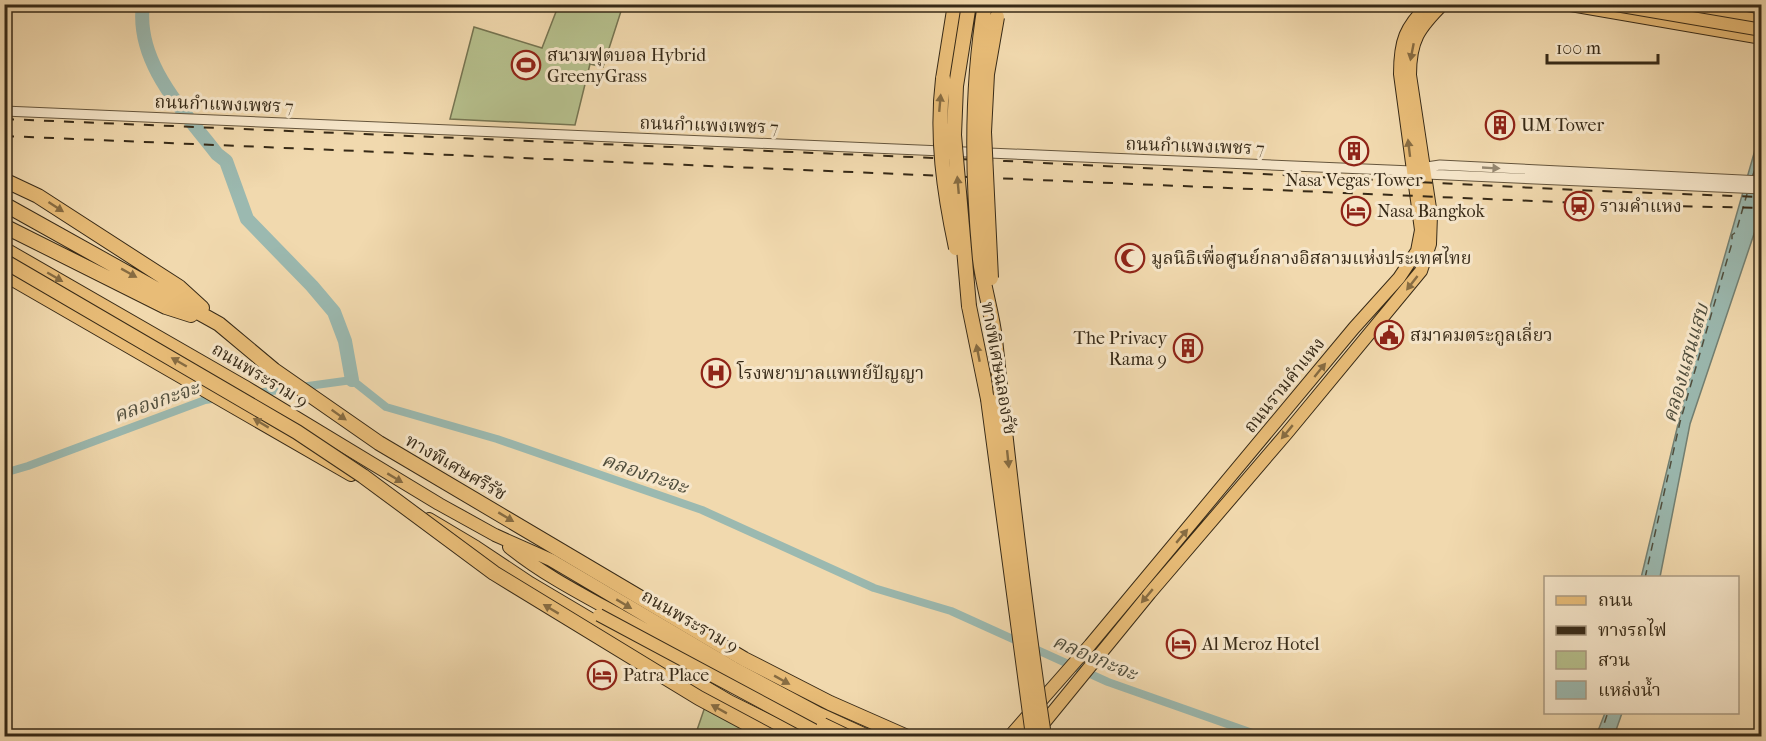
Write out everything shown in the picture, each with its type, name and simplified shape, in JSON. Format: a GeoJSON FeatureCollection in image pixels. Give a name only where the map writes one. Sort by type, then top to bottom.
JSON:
{"type":"FeatureCollection","features":[{"type":"Feature","properties":{"kind":"highway"},"geometry":{"type":"LineString","coordinates":[[955,4],[939,107],[939,132],[946,198],[969,306]]}},
{"type":"Feature","properties":{"kind":"highway","name":"ทางพิเศษฉลองรัช"},"geometry":{"type":"LineString","coordinates":[[969,4],[956,86],[954,135],[969,306],[988,399],[1033,736]]}},
{"type":"Feature","properties":{"kind":"highway","name":"ทางพิเศษฉลองรัช"},"geometry":{"type":"LineString","coordinates":[[985,4],[976,82],[974,136],[976,202],[981,261],[994,330],[1012,496],[1044,736]]}},
{"type":"Feature","properties":{"kind":"highway"},"geometry":{"type":"LineString","coordinates":[[994,330],[984,132],[987,75],[998,11]]}},
{"type":"Feature","properties":{"kind":"highway"},"geometry":{"type":"LineString","coordinates":[[4,180],[38,196],[179,287],[219,324]]}},
{"type":"Feature","properties":{"kind":"highway","name":"ทางพิเศษศรีรัช"},"geometry":{"type":"LineString","coordinates":[[4,204],[219,324],[274,370],[379,443],[744,659],[830,704],[905,736]]}},
{"type":"Feature","properties":{"kind":"highway"},"geometry":{"type":"LineString","coordinates":[[4,226],[166,307],[219,324]]}},
{"type":"Feature","properties":{"kind":"highway"},"geometry":{"type":"LineString","coordinates":[[4,261],[297,432],[363,476],[504,580],[699,698],[770,736]]}},
{"type":"Feature","properties":{"kind":"main road","name":"ถนนรามคำแหง"},"geometry":{"type":"LineString","coordinates":[[1033,736],[1101,654],[1164,566],[1364,316],[1399,278],[1417,251],[1421,230],[1400,74],[1400,56],[1408,26],[1429,4]]}},
{"type":"Feature","properties":{"kind":"main road","name":"ถนนรามคำแหง"},"geometry":{"type":"LineString","coordinates":[[1010,736],[1090,645],[1164,566],[1375,326],[1412,282],[1427,258],[1432,232],[1410,75],[1410,57],[1419,30],[1443,4]]}},
{"type":"Feature","properties":{"kind":"main road"},"geometry":{"type":"LineString","coordinates":[[1564,4],[1761,38]]}},
{"type":"Feature","properties":{"kind":"main road"},"geometry":{"type":"LineString","coordinates":[[1610,4],[1761,30]]}},
{"type":"Feature","properties":{"kind":"main road"},"geometry":{"type":"LineString","coordinates":[[1668,4],[1761,21]]}},
{"type":"Feature","properties":{"kind":"main road"},"geometry":{"type":"LineString","coordinates":[[1703,4],[1761,14]]}},
{"type":"Feature","properties":{"kind":"main road"},"geometry":{"type":"LineString","coordinates":[[1626,14],[1647,5],[1761,26]]}},
{"type":"Feature","properties":{"kind":"main road","name":"ถนนพระราม 9"},"geometry":{"type":"LineString","coordinates":[[4,248],[222,373],[429,498],[495,535],[552,560],[734,668],[820,714],[868,736]]}},
{"type":"Feature","properties":{"kind":"main road","name":"ถนนพระราม 9"},"geometry":{"type":"LineString","coordinates":[[4,275],[476,546],[848,736]]}},
{"type":"Feature","properties":{"kind":"main road"},"geometry":{"type":"LineString","coordinates":[[107,335],[120,314]]}},
{"type":"Feature","properties":{"kind":"main road"},"geometry":{"type":"LineString","coordinates":[[1364,316],[1375,326]]}},
{"type":"Feature","properties":{"kind":"main road","name":"ถนนพระราม 9"},"geometry":{"type":"LineString","coordinates":[[495,535],[524,559],[601,610],[824,736]]}},
{"type":"Feature","properties":{"kind":"main road","name":"ถนนพระราม 9"},"geometry":{"type":"LineString","coordinates":[[476,546],[530,583],[729,701],[800,736]]}},
{"type":"Feature","properties":{"kind":"main road"},"geometry":{"type":"LineString","coordinates":[[820,714],[825,724],[824,736]]}},
{"type":"Feature","properties":{"kind":"street","name":"ถนนกำแพงเพชร 7"},"geometry":{"type":"LineString","coordinates":[[4,111],[1412,171],[1723,183],[1761,181]]}},
{"type":"Feature","properties":{"kind":"street","name":"ถนนกำแพงเพชร 7"},"geometry":{"type":"LineString","coordinates":[[1723,183],[1761,189]]}},
{"type":"Feature","properties":{"kind":"green space","name":"สนามฟุตบอล Hybrid GreenyGrass"},"geometry":{"type":"Polygon","coordinates":[[[559,4],[623,5],[603,67],[590,64],[575,125],[450,119],[474,27],[542,48],[559,4]]]}},
{"type":"Feature","properties":{"kind":"green space"},"geometry":{"type":"Polygon","coordinates":[[[709,695],[762,736],[695,736],[709,695]]]}},
{"type":"Feature","properties":{"kind":"water"},"geometry":{"type":"Polygon","coordinates":[[[1761,129],[1761,194],[1756,228],[1690,424],[1660,576],[1641,576],[1686,391],[1761,129]]]}},
{"type":"Feature","properties":{"kind":"water"},"geometry":{"type":"Polygon","coordinates":[[[1605,714],[1622,714],[1614,736],[1596,736],[1605,714]]]}},
{"type":"Feature","properties":{"kind":"waterway"},"geometry":{"type":"LineString","coordinates":[[143,4],[143,26],[154,66],[177,103],[217,154],[226,161],[247,219],[334,312],[345,341],[352,380]]}},
{"type":"Feature","properties":{"kind":"waterway","name":"คลองกะจะ"},"geometry":{"type":"LineString","coordinates":[[257,393],[352,380],[386,407],[497,439],[702,510],[874,588],[951,611],[1108,682],[1261,736]]}},
{"type":"Feature","properties":{"kind":"waterway","name":"คลองกะจะ"},"geometry":{"type":"LineString","coordinates":[[4,473],[205,400],[219,398]]}},
{"type":"Feature","properties":{"kind":"ferry route"},"geometry":{"type":"LineString","coordinates":[[1752,178],[1762,147]]}},
{"type":"Feature","properties":{"kind":"ferry route"},"geometry":{"type":"LineString","coordinates":[[1645,576],[1680,422],[1732,243],[1732,235],[1736,232],[1747,194]]}},
{"type":"Feature","properties":{"kind":"ferry route"},"geometry":{"type":"LineString","coordinates":[[1600,736],[1607,714]]}},
{"type":"Feature","properties":{"kind":"railway"},"geometry":{"type":"LineString","coordinates":[[4,119],[1006,161],[1575,190],[1762,197]]}},
{"type":"Feature","properties":{"kind":"railway"},"geometry":{"type":"LineString","coordinates":[[4,136],[1628,205],[1762,208]]}},
{"type":"Feature","properties":{"kind":"place","name":"สนามฟุตบอล Hybrid GreenyGrass"},"geometry":{"type":"Point","coordinates":[526,65]}},
{"type":"Feature","properties":{"kind":"place","name":"UM Tower"},"geometry":{"type":"Point","coordinates":[1500,125]}},
{"type":"Feature","properties":{"kind":"place","name":"Nasa Vegas Tower"},"geometry":{"type":"Point","coordinates":[1354,151]}},
{"type":"Feature","properties":{"kind":"place","name":"รามคำแหง"},"geometry":{"type":"Point","coordinates":[1579,206]}},
{"type":"Feature","properties":{"kind":"place","name":"Nasa Bangkok"},"geometry":{"type":"Point","coordinates":[1356,211]}},
{"type":"Feature","properties":{"kind":"place","name":"มูลนิธิเพื่อศูนย์กลางอิสลามแห่งประเทศไทย"},"geometry":{"type":"Point","coordinates":[1130,258]}},
{"type":"Feature","properties":{"kind":"place","name":"สมาคมตระกูลเลี่ยว"},"geometry":{"type":"Point","coordinates":[1389,335]}},
{"type":"Feature","properties":{"kind":"place","name":"The Privacy Rama 9"},"geometry":{"type":"Point","coordinates":[1188,348]}},
{"type":"Feature","properties":{"kind":"place","name":"โรงพยาบาลแพทย์ปัญญา"},"geometry":{"type":"Point","coordinates":[716,373]}},
{"type":"Feature","properties":{"kind":"place","name":"Al Meroz Hotel"},"geometry":{"type":"Point","coordinates":[1181,644]}},
{"type":"Feature","properties":{"kind":"place","name":"Patra Place"},"geometry":{"type":"Point","coordinates":[602,675]}},
{"type":"Feature","properties":{"kind":"water label","name":"คลองแสนแสบ"},"geometry":{"type":"Point","coordinates":[1685,363]}}]}
